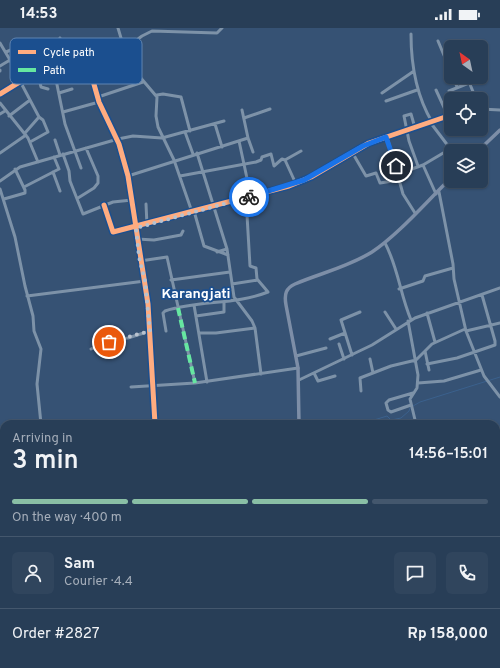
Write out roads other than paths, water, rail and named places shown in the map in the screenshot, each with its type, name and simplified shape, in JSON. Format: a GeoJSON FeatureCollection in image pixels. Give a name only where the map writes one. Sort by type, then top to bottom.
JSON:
{"type":"FeatureCollection","features":[{"type":"Feature","properties":{"kind":"main road"},"geometry":{"type":"LineString","coordinates":[[485,144],[500,130]]}},
{"type":"Feature","properties":{"kind":"main road"},"geometry":{"type":"LineString","coordinates":[[300,420],[298,368],[286,304],[285,296],[287,289],[302,281],[357,260],[385,243],[444,186]]}},
{"type":"Feature","properties":{"kind":"street"},"geometry":{"type":"LineString","coordinates":[[118,28],[122,38]]}},
{"type":"Feature","properties":{"kind":"street"},"geometry":{"type":"LineString","coordinates":[[139,38],[152,31],[217,33],[222,28]]}},
{"type":"Feature","properties":{"kind":"street"},"geometry":{"type":"LineString","coordinates":[[411,34],[417,90],[431,122],[447,144]]}},
{"type":"Feature","properties":{"kind":"street"},"geometry":{"type":"LineString","coordinates":[[438,41],[444,55]]}},
{"type":"Feature","properties":{"kind":"street"},"geometry":{"type":"LineString","coordinates":[[0,43],[10,60],[0,66]]}},
{"type":"Feature","properties":{"kind":"street"},"geometry":{"type":"LineString","coordinates":[[6,52],[10,50]]}},
{"type":"Feature","properties":{"kind":"street"},"geometry":{"type":"LineString","coordinates":[[382,93],[414,71]]}},
{"type":"Feature","properties":{"kind":"street"},"geometry":{"type":"LineString","coordinates":[[143,82],[157,95],[156,116],[162,138],[174,160],[204,246],[228,255]]}},
{"type":"Feature","properties":{"kind":"street"},"geometry":{"type":"LineString","coordinates":[[0,94],[15,84]]}},
{"type":"Feature","properties":{"kind":"street"},"geometry":{"type":"LineString","coordinates":[[22,84],[39,117],[43,120],[48,132],[30,142]]}},
{"type":"Feature","properties":{"kind":"street"},"geometry":{"type":"LineString","coordinates":[[40,84],[41,87],[48,89]]}},
{"type":"Feature","properties":{"kind":"street"},"geometry":{"type":"LineString","coordinates":[[57,84],[65,124],[81,168]]}},
{"type":"Feature","properties":{"kind":"street"},"geometry":{"type":"LineString","coordinates":[[94,84],[100,102],[118,139],[128,176],[140,261],[145,281],[154,386],[155,420]]}},
{"type":"Feature","properties":{"kind":"street"},"geometry":{"type":"LineString","coordinates":[[98,97],[137,84]]}},
{"type":"Feature","properties":{"kind":"street"},"geometry":{"type":"LineString","coordinates":[[449,91],[466,84]]}},
{"type":"Feature","properties":{"kind":"street"},"geometry":{"type":"LineString","coordinates":[[59,93],[72,89]]}},
{"type":"Feature","properties":{"kind":"street"},"geometry":{"type":"LineString","coordinates":[[386,101],[417,90]]}},
{"type":"Feature","properties":{"kind":"street"},"geometry":{"type":"LineString","coordinates":[[436,90],[444,104]]}},
{"type":"Feature","properties":{"kind":"street"},"geometry":{"type":"LineString","coordinates":[[157,95],[163,94],[181,97],[190,131]]}},
{"type":"Feature","properties":{"kind":"street"},"geometry":{"type":"LineString","coordinates":[[9,116],[30,100]]}},
{"type":"Feature","properties":{"kind":"street"},"geometry":{"type":"LineString","coordinates":[[63,112],[100,102]]}},
{"type":"Feature","properties":{"kind":"street"},"geometry":{"type":"LineString","coordinates":[[0,103],[9,116],[26,134],[38,162]]}},
{"type":"Feature","properties":{"kind":"street"},"geometry":{"type":"LineString","coordinates":[[244,118],[270,109]]}},
{"type":"Feature","properties":{"kind":"street"},"geometry":{"type":"LineString","coordinates":[[488,109],[500,110]]}},
{"type":"Feature","properties":{"kind":"street"},"geometry":{"type":"LineString","coordinates":[[242,110],[248,138],[253,152]]}},
{"type":"Feature","properties":{"kind":"street"},"geometry":{"type":"LineString","coordinates":[[0,114],[5,111]]}},
{"type":"Feature","properties":{"kind":"street"},"geometry":{"type":"LineString","coordinates":[[415,128],[411,114],[404,116],[406,130],[418,166]]}},
{"type":"Feature","properties":{"kind":"street"},"geometry":{"type":"LineString","coordinates":[[0,153],[26,134],[39,117]]}},
{"type":"Feature","properties":{"kind":"street"},"geometry":{"type":"LineString","coordinates":[[104,205],[112,232],[136,228],[193,211],[244,199],[296,184],[316,175],[352,152],[386,137],[444,117]]}},
{"type":"Feature","properties":{"kind":"street"},"geometry":{"type":"LineString","coordinates":[[0,180],[15,169],[62,154],[118,139],[133,136],[162,138],[224,121]]}},
{"type":"Feature","properties":{"kind":"street"},"geometry":{"type":"LineString","coordinates":[[215,124],[222,147]]}},
{"type":"Feature","properties":{"kind":"street"},"geometry":{"type":"LineString","coordinates":[[185,132],[192,154]]}},
{"type":"Feature","properties":{"kind":"street"},"geometry":{"type":"LineString","coordinates":[[386,137],[403,194],[415,213]]}},
{"type":"Feature","properties":{"kind":"street"},"geometry":{"type":"LineString","coordinates":[[128,176],[192,154],[222,147],[248,138]]}},
{"type":"Feature","properties":{"kind":"street"},"geometry":{"type":"LineString","coordinates":[[55,140],[69,171],[70,181],[84,215],[113,202],[132,200]]}},
{"type":"Feature","properties":{"kind":"street"},"geometry":{"type":"LineString","coordinates":[[239,141],[251,197]]}},
{"type":"Feature","properties":{"kind":"street"},"geometry":{"type":"LineString","coordinates":[[78,198],[94,188],[98,183],[86,148]]}},
{"type":"Feature","properties":{"kind":"street"},"geometry":{"type":"LineString","coordinates":[[180,176],[260,161],[262,157],[271,154],[274,166],[282,159],[285,160],[301,151]]}},
{"type":"Feature","properties":{"kind":"street"},"geometry":{"type":"LineString","coordinates":[[352,152],[366,176],[376,173],[380,183],[399,180]]}},
{"type":"Feature","properties":{"kind":"street"},"geometry":{"type":"LineString","coordinates":[[198,153],[228,255],[235,301],[252,320],[255,328],[261,374]]}},
{"type":"Feature","properties":{"kind":"street"},"geometry":{"type":"LineString","coordinates":[[398,174],[423,165],[444,154]]}},
{"type":"Feature","properties":{"kind":"street"},"geometry":{"type":"LineString","coordinates":[[24,187],[59,168],[54,157]]}},
{"type":"Feature","properties":{"kind":"street"},"geometry":{"type":"LineString","coordinates":[[285,160],[296,184]]}},
{"type":"Feature","properties":{"kind":"street"},"geometry":{"type":"LineString","coordinates":[[423,165],[437,193],[465,330],[485,378],[500,397]]}},
{"type":"Feature","properties":{"kind":"street"},"geometry":{"type":"LineString","coordinates":[[4,199],[23,194],[25,191],[15,169]]}},
{"type":"Feature","properties":{"kind":"street"},"geometry":{"type":"LineString","coordinates":[[53,172],[60,191]]}},
{"type":"Feature","properties":{"kind":"street"},"geometry":{"type":"LineString","coordinates":[[0,189],[18,251],[27,296],[33,316],[34,331],[41,349],[38,384],[41,420]]}},
{"type":"Feature","properties":{"kind":"street"},"geometry":{"type":"LineString","coordinates":[[166,331],[163,313],[194,305],[235,301],[268,292],[258,280],[256,268],[250,266],[247,215],[244,199]]}},
{"type":"Feature","properties":{"kind":"street"},"geometry":{"type":"LineString","coordinates":[[146,204],[147,225]]}},
{"type":"Feature","properties":{"kind":"street"},"geometry":{"type":"LineString","coordinates":[[137,239],[154,240],[181,235],[183,231]]}},
{"type":"Feature","properties":{"kind":"street"},"geometry":{"type":"LineString","coordinates":[[385,243],[394,264],[399,289],[409,321],[416,360],[418,383],[410,399],[415,420]]}},
{"type":"Feature","properties":{"kind":"street"},"geometry":{"type":"LineString","coordinates":[[217,252],[226,248]]}},
{"type":"Feature","properties":{"kind":"street"},"geometry":{"type":"LineString","coordinates":[[140,261],[167,257],[194,383]]}},
{"type":"Feature","properties":{"kind":"street"},"geometry":{"type":"LineString","coordinates":[[399,289],[422,281],[425,276],[453,268]]}},
{"type":"Feature","properties":{"kind":"street"},"geometry":{"type":"LineString","coordinates":[[171,280],[230,272]]}},
{"type":"Feature","properties":{"kind":"street"},"geometry":{"type":"LineString","coordinates":[[232,284],[258,280]]}},
{"type":"Feature","properties":{"kind":"street"},"geometry":{"type":"LineString","coordinates":[[27,296],[145,281]]}},
{"type":"Feature","properties":{"kind":"street"},"geometry":{"type":"LineString","coordinates":[[299,380],[352,355],[409,321],[427,313],[500,288]]}},
{"type":"Feature","properties":{"kind":"street"},"geometry":{"type":"LineString","coordinates":[[427,364],[475,352],[495,344],[482,295]]}},
{"type":"Feature","properties":{"kind":"street"},"geometry":{"type":"LineString","coordinates":[[196,316],[224,312],[224,302]]}},
{"type":"Feature","properties":{"kind":"street"},"geometry":{"type":"LineString","coordinates":[[194,305],[200,333],[207,382]]}},
{"type":"Feature","properties":{"kind":"street"},"geometry":{"type":"LineString","coordinates":[[352,355],[341,322],[342,318],[360,312]]}},
{"type":"Feature","properties":{"kind":"street"},"geometry":{"type":"LineString","coordinates":[[385,312],[396,329]]}},
{"type":"Feature","properties":{"kind":"street"},"geometry":{"type":"LineString","coordinates":[[427,313],[435,342]]}},
{"type":"Feature","properties":{"kind":"street"},"geometry":{"type":"LineString","coordinates":[[361,391],[360,378],[416,360],[435,342],[465,330],[500,323]]}},
{"type":"Feature","properties":{"kind":"street"},"geometry":{"type":"LineString","coordinates":[[200,333],[216,333],[255,328]]}},
{"type":"Feature","properties":{"kind":"street"},"geometry":{"type":"LineString","coordinates":[[91,349],[113,339],[128,338],[150,331]]}},
{"type":"Feature","properties":{"kind":"street"},"geometry":{"type":"LineString","coordinates":[[330,339],[345,333]]}},
{"type":"Feature","properties":{"kind":"street"},"geometry":{"type":"LineString","coordinates":[[339,344],[344,359]]}},
{"type":"Feature","properties":{"kind":"street"},"geometry":{"type":"LineString","coordinates":[[296,356],[326,348]]}},
{"type":"Feature","properties":{"kind":"street"},"geometry":{"type":"LineString","coordinates":[[425,351],[429,370]]}},
{"type":"Feature","properties":{"kind":"street"},"geometry":{"type":"LineString","coordinates":[[370,359],[373,373]]}},
{"type":"Feature","properties":{"kind":"street"},"geometry":{"type":"LineString","coordinates":[[131,387],[207,382],[298,368]]}},
{"type":"Feature","properties":{"kind":"street"},"geometry":{"type":"LineString","coordinates":[[418,383],[444,381],[481,370]]}},
{"type":"Feature","properties":{"kind":"street"},"geometry":{"type":"LineString","coordinates":[[314,373],[318,381],[335,376]]}},
{"type":"Feature","properties":{"kind":"street"},"geometry":{"type":"LineString","coordinates":[[411,405],[391,412],[389,411],[386,403],[389,400],[413,393]]}},
{"type":"Feature","properties":{"kind":"waterway"},"geometry":{"type":"LineString","coordinates":[[413,406],[420,402],[500,377]]}},
{"type":"Feature","properties":{"kind":"waterway"},"geometry":{"type":"LineString","coordinates":[[391,420],[401,418],[409,411],[410,408]]}},
{"type":"Feature","properties":{"kind":"waterway"},"geometry":{"type":"LineString","coordinates":[[374,420],[387,416],[391,420]]}},
{"type":"Feature","properties":{"kind":"district","name":"Karangjati"},"geometry":{"type":"Point","coordinates":[196,294]}}]}
